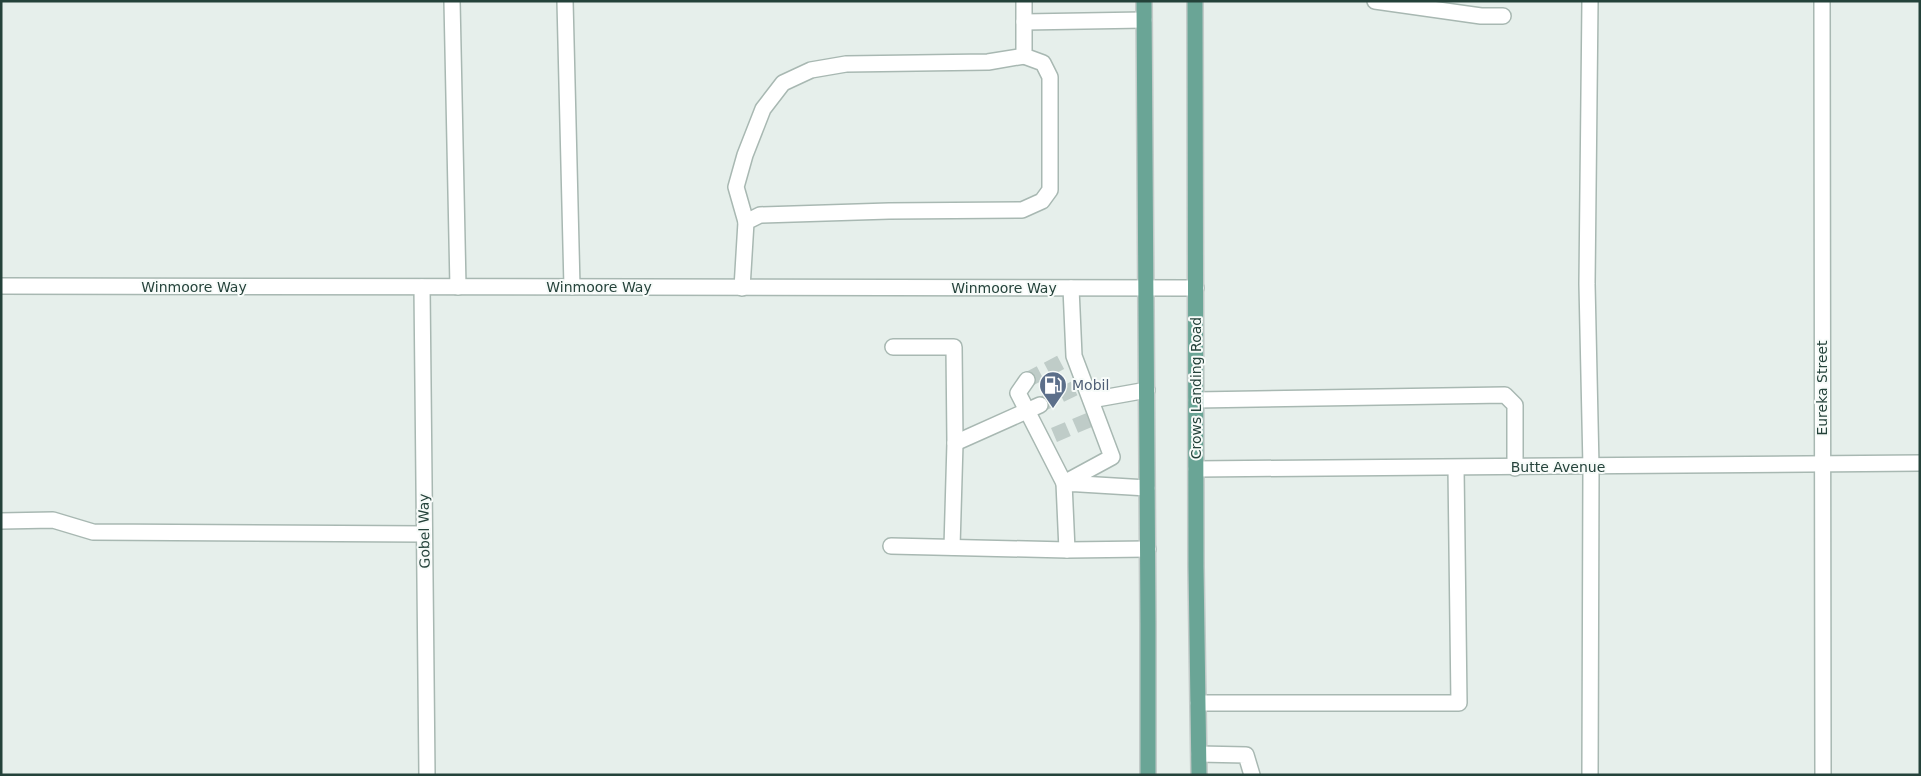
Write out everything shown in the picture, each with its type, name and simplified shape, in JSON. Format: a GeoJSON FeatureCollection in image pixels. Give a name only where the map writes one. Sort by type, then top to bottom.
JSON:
{"type":"FeatureCollection","features":[{"type":"Feature","properties":{"kind":"main road"},"geometry":{"type":"LineString","coordinates":[[1144,1],[1146,390],[1151,772]]}},
{"type":"Feature","properties":{"kind":"main road","name":"Crows Landing Road"},"geometry":{"type":"LineString","coordinates":[[1196,1],[1196,469],[1200,775]]}},
{"type":"Feature","properties":{"kind":"street"},"geometry":{"type":"LineString","coordinates":[[452,1],[458,287]]}},
{"type":"Feature","properties":{"kind":"street"},"geometry":{"type":"LineString","coordinates":[[565,1],[572,287]]}},
{"type":"Feature","properties":{"kind":"street"},"geometry":{"type":"LineString","coordinates":[[1024,1],[1024,56]]}},
{"type":"Feature","properties":{"kind":"street"},"geometry":{"type":"LineString","coordinates":[[1375,1],[1481,16],[1503,16]]}},
{"type":"Feature","properties":{"kind":"street"},"geometry":{"type":"LineString","coordinates":[[1590,1],[1588,284],[1591,467],[1590,775]]}},
{"type":"Feature","properties":{"kind":"street","name":"Eureka Street"},"geometry":{"type":"LineString","coordinates":[[1822,1],[1823,775]]}},
{"type":"Feature","properties":{"kind":"street"},"geometry":{"type":"LineString","coordinates":[[1024,22],[1144,20]]}},
{"type":"Feature","properties":{"kind":"street"},"geometry":{"type":"LineString","coordinates":[[742,288],[746,222],[736,187],[745,156],[763,108],[783,83],[810,70],[846,64],[988,62],[1024,56],[1044,64],[1050,77],[1050,190],[1042,201],[1022,210],[888,211],[760,215],[746,222]]}},
{"type":"Feature","properties":{"kind":"street","name":"Winmoore Way"},"geometry":{"type":"LineString","coordinates":[[1,286],[1196,288]]}},
{"type":"Feature","properties":{"kind":"street","name":"Gobel Way"},"geometry":{"type":"LineString","coordinates":[[422,287],[427,775]]}},
{"type":"Feature","properties":{"kind":"street"},"geometry":{"type":"LineString","coordinates":[[1064,484],[1112,457],[1093,418],[1090,400],[1080,386],[1068,359],[1072,288]]}},
{"type":"Feature","properties":{"kind":"street"},"geometry":{"type":"LineString","coordinates":[[893,347],[954,347],[955,443],[952,547]]}},
{"type":"Feature","properties":{"kind":"street"},"geometry":{"type":"LineString","coordinates":[[1027,380],[1018,393],[1034,408],[1048,438],[1064,484],[1067,550]]}},
{"type":"Feature","properties":{"kind":"street"},"geometry":{"type":"LineString","coordinates":[[1090,400],[1146,390]]}},
{"type":"Feature","properties":{"kind":"street"},"geometry":{"type":"LineString","coordinates":[[1196,400],[1505,395],[1515,405],[1515,468]]}},
{"type":"Feature","properties":{"kind":"street"},"geometry":{"type":"LineString","coordinates":[[955,443],[1034,408]]}},
{"type":"Feature","properties":{"kind":"street","name":"Butte Avenue"},"geometry":{"type":"LineString","coordinates":[[1196,469],[1920,464]]}},
{"type":"Feature","properties":{"kind":"street"},"geometry":{"type":"LineString","coordinates":[[1198,703],[1459,703],[1456,468]]}},
{"type":"Feature","properties":{"kind":"street"},"geometry":{"type":"LineString","coordinates":[[1064,484],[1147,488]]}},
{"type":"Feature","properties":{"kind":"street"},"geometry":{"type":"LineString","coordinates":[[1,521],[53,520],[92,532],[424,534]]}},
{"type":"Feature","properties":{"kind":"street"},"geometry":{"type":"LineString","coordinates":[[891,546],[1067,550],[1148,549]]}},
{"type":"Feature","properties":{"kind":"street"},"geometry":{"type":"LineString","coordinates":[[1199,754],[1246,755],[1252,775]]}},
{"type":"Feature","properties":{"kind":"tunnel"},"geometry":{"type":"LineString","coordinates":[[1027,380],[1063,361]]}},
{"type":"Feature","properties":{"kind":"tunnel"},"geometry":{"type":"LineString","coordinates":[[1040,405],[1075,388]]}},
{"type":"Feature","properties":{"kind":"tunnel"},"geometry":{"type":"LineString","coordinates":[[1054,435],[1089,420]]}},
{"type":"Feature","properties":{"kind":"place","name":"Mobil"},"geometry":{"type":"Point","coordinates":[1053,409]}}]}
